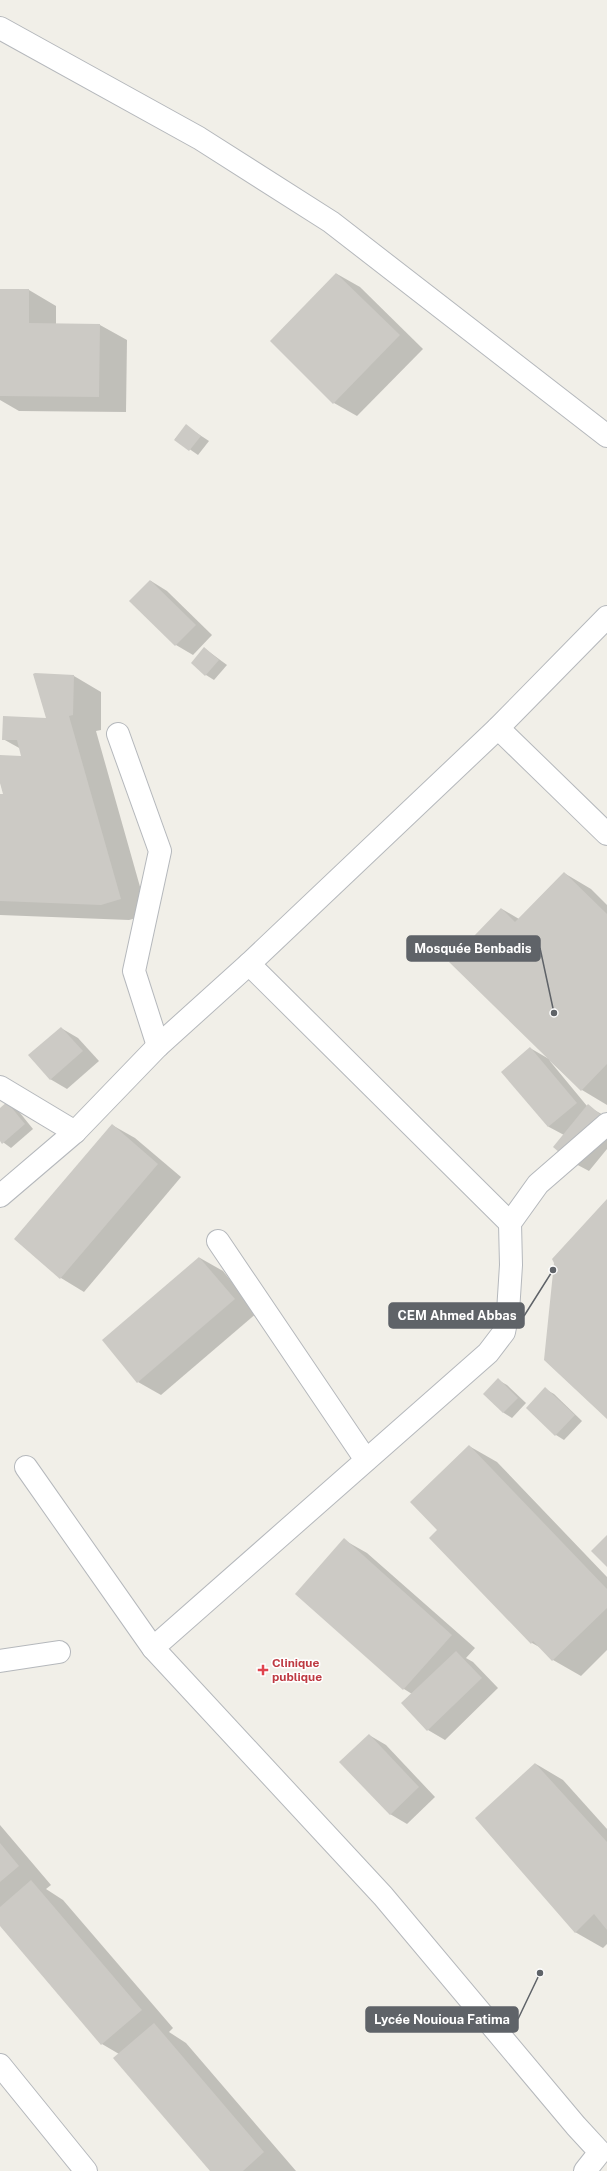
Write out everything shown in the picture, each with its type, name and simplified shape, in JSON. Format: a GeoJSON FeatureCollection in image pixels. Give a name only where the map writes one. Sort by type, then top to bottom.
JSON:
{"type":"FeatureCollection","features":[{"type":"Feature","properties":{"kind":"street"},"geometry":{"type":"LineString","coordinates":[[0,28],[199,138],[331,222],[607,436]]}},
{"type":"Feature","properties":{"kind":"street"},"geometry":{"type":"LineString","coordinates":[[0,1196],[75,1132],[158,1046],[249,964],[498,728],[607,617]]}},
{"type":"Feature","properties":{"kind":"street"},"geometry":{"type":"LineString","coordinates":[[498,728],[607,834]]}},
{"type":"Feature","properties":{"kind":"street"},"geometry":{"type":"LineString","coordinates":[[118,734],[160,851],[134,971],[158,1046]]}},
{"type":"Feature","properties":{"kind":"street"},"geometry":{"type":"LineString","coordinates":[[249,964],[510,1223]]}},
{"type":"Feature","properties":{"kind":"street"},"geometry":{"type":"LineString","coordinates":[[0,1087],[75,1132]]}},
{"type":"Feature","properties":{"kind":"street"},"geometry":{"type":"LineString","coordinates":[[153,1648],[488,1353],[504,1332],[511,1265],[510,1223],[538,1184],[607,1124]]}},
{"type":"Feature","properties":{"kind":"street"},"geometry":{"type":"LineString","coordinates":[[218,1241],[366,1460]]}},
{"type":"Feature","properties":{"kind":"street"},"geometry":{"type":"LineString","coordinates":[[26,1467],[153,1648],[383,1896],[576,2126],[604,2148],[584,2171]]}},
{"type":"Feature","properties":{"kind":"street"},"geometry":{"type":"LineString","coordinates":[[0,1661],[59,1652]]}},
{"type":"Feature","properties":{"kind":"street"},"geometry":{"type":"LineString","coordinates":[[0,2065],[86,2171]]}},
{"type":"Feature","properties":{"kind":"building"},"geometry":{"type":"Polygon","coordinates":[[[336,273],[400,335],[333,404],[270,341],[336,273]]]}},
{"type":"Feature","properties":{"kind":"building"},"geometry":{"type":"Polygon","coordinates":[[[0,289],[29,289],[29,323],[100,324],[99,397],[0,396],[0,289]]]}},
{"type":"Feature","properties":{"kind":"building"},"geometry":{"type":"Polygon","coordinates":[[[186,424],[201,436],[189,451],[174,440],[186,424]]]}},
{"type":"Feature","properties":{"kind":"building"},"geometry":{"type":"Polygon","coordinates":[[[150,580],[196,625],[175,646],[129,601],[150,580]]]}},
{"type":"Feature","properties":{"kind":"building"},"geometry":{"type":"Polygon","coordinates":[[[204,647],[219,660],[205,676],[191,663],[204,647]]]}},
{"type":"Feature","properties":{"kind":"building"},"geometry":{"type":"Polygon","coordinates":[[[33,674],[74,675],[73,715],[69,716],[121,899],[101,905],[0,901],[0,794],[3,794],[0,783],[0,755],[21,756],[17,740],[2,740],[3,716],[46,718],[33,674]]]}},
{"type":"Feature","properties":{"kind":"building"},"geometry":{"type":"Polygon","coordinates":[[[564,872],[607,914],[607,1064],[581,1091],[449,962],[501,908],[515,922],[564,872]]]}},
{"type":"Feature","properties":{"kind":"building"},"geometry":{"type":"Polygon","coordinates":[[[61,1027],[83,1051],[50,1080],[28,1055],[61,1027]]]}},
{"type":"Feature","properties":{"kind":"building"},"geometry":{"type":"Polygon","coordinates":[[[530,1047],[577,1103],[548,1127],[501,1072],[530,1047]]]}},
{"type":"Feature","properties":{"kind":"building"},"geometry":{"type":"Polygon","coordinates":[[[7,1102],[25,1124],[2,1144],[0,1141],[0,1108],[7,1102]]]}},
{"type":"Feature","properties":{"kind":"building"},"geometry":{"type":"Polygon","coordinates":[[[588,1104],[607,1120],[572,1163],[553,1147],[588,1104]]]}},
{"type":"Feature","properties":{"kind":"building"},"geometry":{"type":"Polygon","coordinates":[[[112,1124],[158,1164],[60,1279],[14,1239],[112,1124]]]}},
{"type":"Feature","properties":{"kind":"building"},"geometry":{"type":"Polygon","coordinates":[[[607,1199],[607,1419],[544,1360],[554,1263],[552,1259],[607,1199]]]}},
{"type":"Feature","properties":{"kind":"building"},"geometry":{"type":"Polygon","coordinates":[[[199,1257],[235,1299],[137,1383],[102,1340],[199,1257]]]}},
{"type":"Feature","properties":{"kind":"building"},"geometry":{"type":"Polygon","coordinates":[[[498,1378],[518,1398],[503,1413],[483,1394],[498,1378]]]}},
{"type":"Feature","properties":{"kind":"building"},"geometry":{"type":"Polygon","coordinates":[[[545,1387],[575,1415],[555,1436],[526,1408],[545,1387]]]}},
{"type":"Feature","properties":{"kind":"building"},"geometry":{"type":"Polygon","coordinates":[[[469,1445],[607,1589],[607,1608],[552,1661],[533,1641],[531,1644],[429,1538],[437,1530],[410,1502],[469,1445]]]}},
{"type":"Feature","properties":{"kind":"building"},"geometry":{"type":"Polygon","coordinates":[[[607,1535],[607,1567],[591,1551],[607,1535]]]}},
{"type":"Feature","properties":{"kind":"building"},"geometry":{"type":"Polygon","coordinates":[[[344,1538],[452,1635],[403,1690],[295,1594],[344,1538]]]}},
{"type":"Feature","properties":{"kind":"building"},"geometry":{"type":"Polygon","coordinates":[[[456,1651],[482,1678],[427,1731],[401,1703],[456,1651]]]}},
{"type":"Feature","properties":{"kind":"building"},"geometry":{"type":"Polygon","coordinates":[[[369,1734],[419,1787],[390,1815],[339,1762],[369,1734]]]}},
{"type":"Feature","properties":{"kind":"building"},"geometry":{"type":"Polygon","coordinates":[[[535,1763],[607,1842],[607,1930],[594,1914],[575,1933],[475,1818],[535,1763]]]}},
{"type":"Feature","properties":{"kind":"building"},"geometry":{"type":"Polygon","coordinates":[[[0,1843],[19,1866],[0,1882],[0,1843]]]}},
{"type":"Feature","properties":{"kind":"building"},"geometry":{"type":"Polygon","coordinates":[[[31,1880],[142,2010],[101,2045],[0,1926],[0,1907],[31,1880]]]}},
{"type":"Feature","properties":{"kind":"building"},"geometry":{"type":"Polygon","coordinates":[[[154,2023],[264,2152],[243,2171],[210,2171],[113,2058],[154,2023]]]}},
{"type":"Feature","properties":{"kind":"place","name":"Mosquée Benbadis"},"geometry":{"type":"Point","coordinates":[554,1013]}},
{"type":"Feature","properties":{"kind":"place","name":"CEM Ahmed Abbas"},"geometry":{"type":"Point","coordinates":[553,1270]}},
{"type":"Feature","properties":{"kind":"place","name":"Clinique publique"},"geometry":{"type":"Point","coordinates":[263,1670]}},
{"type":"Feature","properties":{"kind":"place","name":"Lycée Nouioua Fatima"},"geometry":{"type":"Point","coordinates":[540,1973]}}]}
